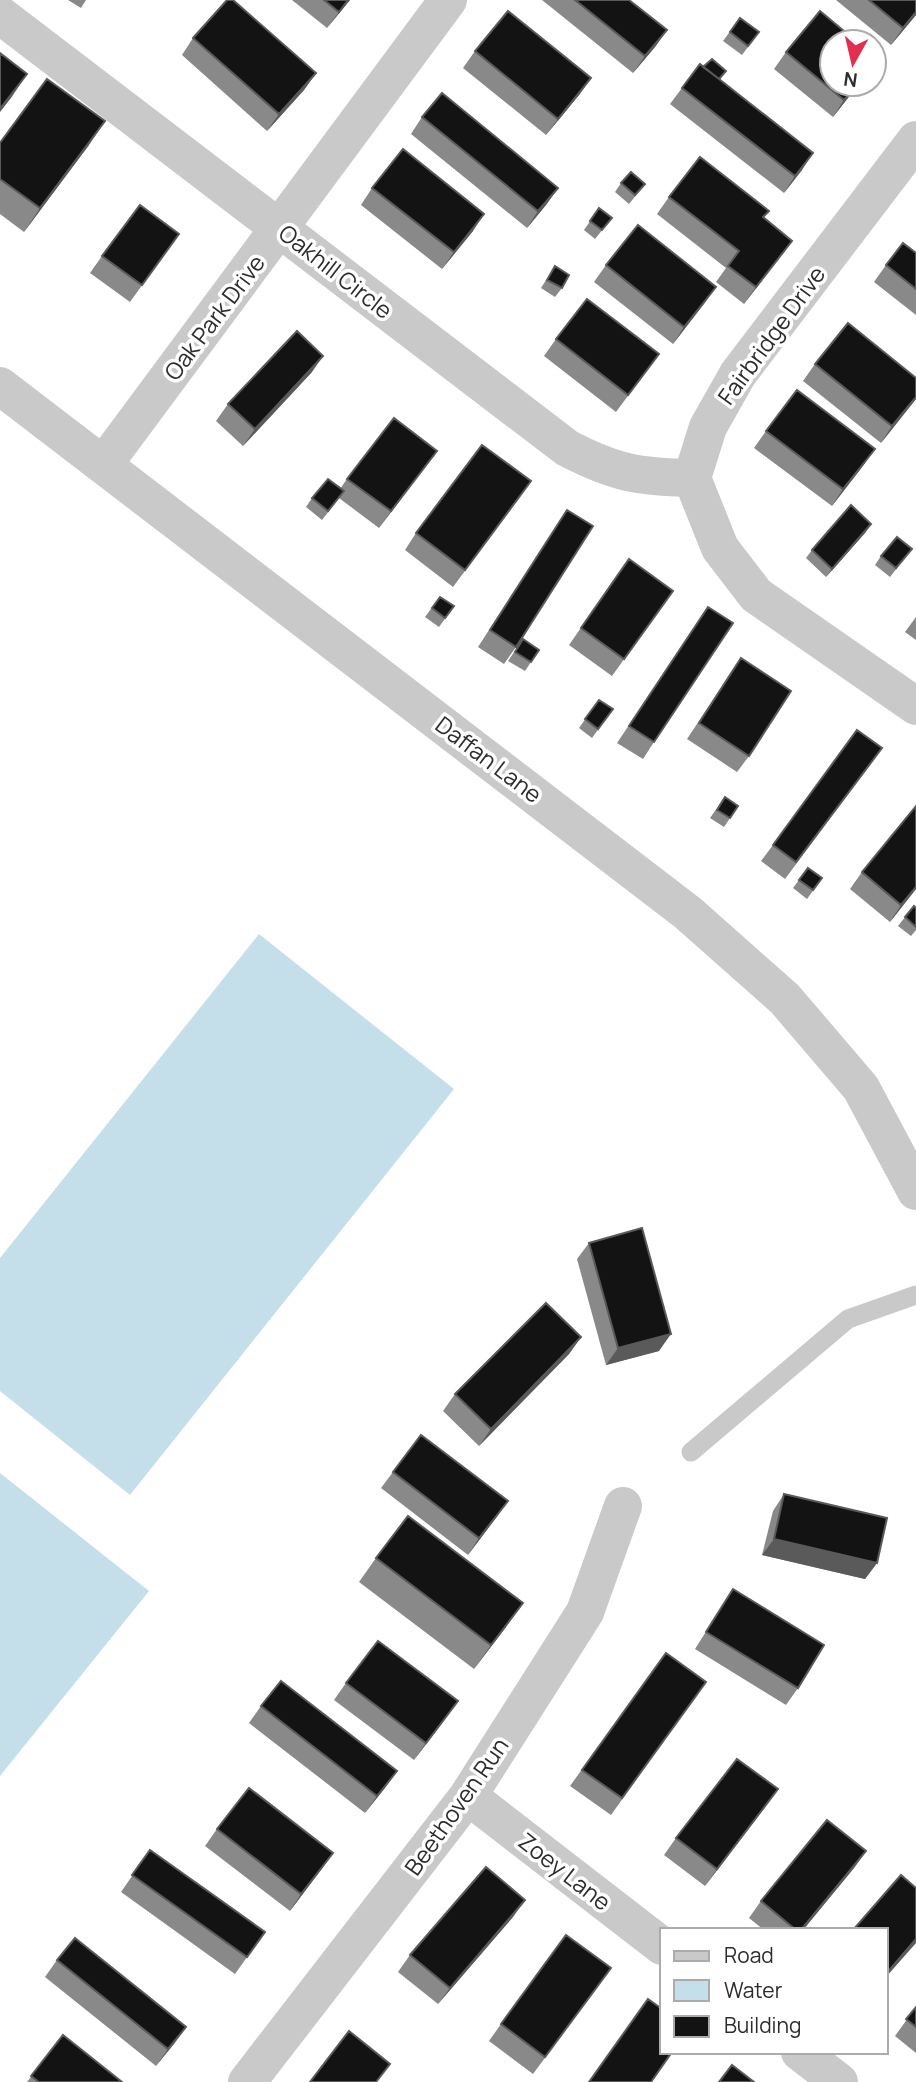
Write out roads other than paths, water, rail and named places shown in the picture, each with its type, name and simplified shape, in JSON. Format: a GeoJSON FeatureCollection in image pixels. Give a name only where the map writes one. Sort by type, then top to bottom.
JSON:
{"type":"FeatureCollection","features":[{"type":"Feature","properties":{"kind":"street","name":"Oak Park Drive"},"geometry":{"type":"LineString","coordinates":[[104,464],[449,0]]}},
{"type":"Feature","properties":{"kind":"street","name":"Oakhill Circle"},"geometry":{"type":"LineString","coordinates":[[0,15],[567,448],[608,469],[645,477],[692,478]]}},
{"type":"Feature","properties":{"kind":"street","name":"Fairbridge Drive"},"geometry":{"type":"LineString","coordinates":[[692,478],[708,427],[738,374],[916,140]]}},
{"type":"Feature","properties":{"kind":"street","name":"Daffan Lane"},"geometry":{"type":"LineString","coordinates":[[0,386],[688,912],[785,999],[861,1088],[916,1191]]}},
{"type":"Feature","properties":{"kind":"street"},"geometry":{"type":"LineString","coordinates":[[692,478],[720,548],[756,595],[916,706]]}},
{"type":"Feature","properties":{"kind":"street","name":"Beethoven Run"},"geometry":{"type":"LineString","coordinates":[[247,2082],[468,1796],[585,1612],[623,1506]]}},
{"type":"Feature","properties":{"kind":"street","name":"Zoey Lane"},"geometry":{"type":"LineString","coordinates":[[468,1796],[660,1944]]}},
{"type":"Feature","properties":{"kind":"street"},"geometry":{"type":"LineString","coordinates":[[803,2054],[839,2082]]}},
{"type":"Feature","properties":{"kind":"lane"},"geometry":{"type":"LineString","coordinates":[[691,1452],[848,1319],[916,1295]]}},
{"type":"Feature","properties":{"kind":"water"},"geometry":{"type":"Polygon","coordinates":[[[259,934],[454,1089],[130,1495],[0,1391],[0,1258],[259,934]]]}},
{"type":"Feature","properties":{"kind":"water"},"geometry":{"type":"Polygon","coordinates":[[[0,1473],[149,1591],[0,1776],[0,1473]]]}}]}
